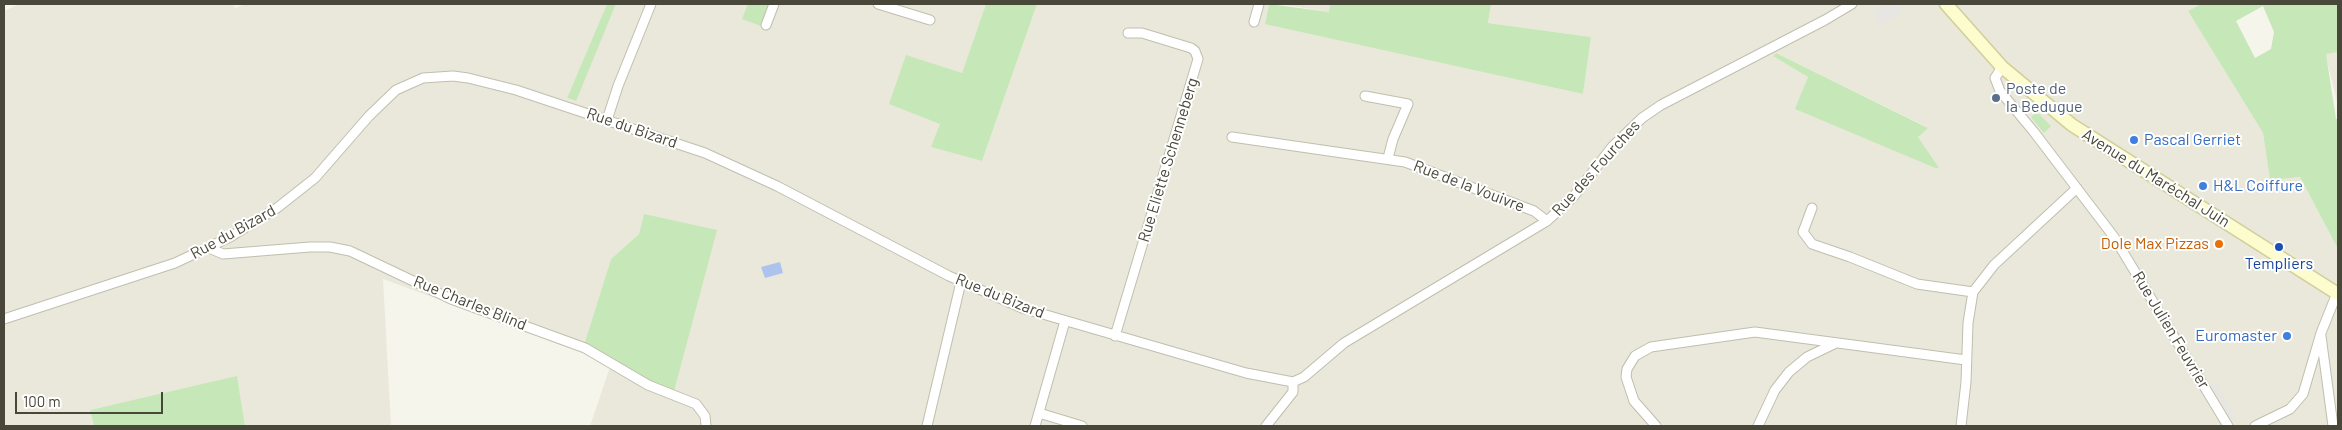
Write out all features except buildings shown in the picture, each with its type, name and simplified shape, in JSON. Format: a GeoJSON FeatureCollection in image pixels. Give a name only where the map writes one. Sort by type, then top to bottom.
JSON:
{"type":"FeatureCollection","features":[{"type":"Feature","properties":{"kind":"main road","name":"Avenue du Maréchal Juin"},"geometry":{"type":"LineString","coordinates":[[1946,4],[2002,67],[2072,125],[2338,293]]}},
{"type":"Feature","properties":{"kind":"street"},"geometry":{"type":"LineString","coordinates":[[607,120],[618,86],[651,4]]}},
{"type":"Feature","properties":{"kind":"street"},"geometry":{"type":"LineString","coordinates":[[766,25],[774,4]]}},
{"type":"Feature","properties":{"kind":"street"},"geometry":{"type":"LineString","coordinates":[[878,4],[930,20]]}},
{"type":"Feature","properties":{"kind":"street"},"geometry":{"type":"LineString","coordinates":[[1254,22],[1259,4]]}},
{"type":"Feature","properties":{"kind":"street","name":"Rue des Fourches"},"geometry":{"type":"LineString","coordinates":[[1293,382],[1304,377],[1330,353],[1366,328],[1547,221],[1574,196],[1612,147],[1642,118],[1661,105],[1818,24],[1852,4]]}},
{"type":"Feature","properties":{"kind":"street","name":"Rue Eliette Schenneberg"},"geometry":{"type":"LineString","coordinates":[[1115,336],[1198,59],[1195,51],[1191,48],[1142,33],[1128,33]]}},
{"type":"Feature","properties":{"kind":"street","name":"Rue Julien Feuvrier"},"geometry":{"type":"LineString","coordinates":[[2002,67],[1995,78],[2000,91],[2077,188],[2122,250],[2228,426]]}},
{"type":"Feature","properties":{"kind":"street","name":"Rue du Bizard"},"geometry":{"type":"LineString","coordinates":[[4,319],[140,275],[209,248],[251,225],[302,189],[341,150],[384,101],[408,83],[438,76],[468,78],[516,90],[705,153],[741,169],[961,282],[1001,300],[1115,336],[1246,373],[1293,382]]}},
{"type":"Feature","properties":{"kind":"street"},"geometry":{"type":"LineString","coordinates":[[1364,96],[1408,104],[1393,139],[1388,158]]}},
{"type":"Feature","properties":{"kind":"street","name":"Rue de la Vouivre"},"geometry":{"type":"LineString","coordinates":[[1232,137],[1388,158],[1418,166],[1534,211],[1547,221]]}},
{"type":"Feature","properties":{"kind":"street"},"geometry":{"type":"LineString","coordinates":[[1961,426],[1966,382],[1968,323],[1973,292],[1994,265],[2077,188]]}},
{"type":"Feature","properties":{"kind":"street"},"geometry":{"type":"LineString","coordinates":[[1812,208],[1803,232],[1812,244],[1917,284],[1973,292]]}},
{"type":"Feature","properties":{"kind":"street","name":"Rue Charles Blind"},"geometry":{"type":"LineString","coordinates":[[209,248],[223,254],[310,247],[350,250],[451,299],[497,318],[550,334],[592,351],[648,384],[696,404],[705,416],[706,426]]}},
{"type":"Feature","properties":{"kind":"street"},"geometry":{"type":"LineString","coordinates":[[927,426],[961,282]]}},
{"type":"Feature","properties":{"kind":"street"},"geometry":{"type":"LineString","coordinates":[[2254,426],[2290,409],[2298,400],[2305,386],[2321,333],[2338,293]]}},
{"type":"Feature","properties":{"kind":"street"},"geometry":{"type":"LineString","coordinates":[[1035,426],[1065,321]]}},
{"type":"Feature","properties":{"kind":"street"},"geometry":{"type":"LineString","coordinates":[[1656,426],[1634,401],[1626,377],[1630,362],[1645,349],[1755,332],[1966,360]]}},
{"type":"Feature","properties":{"kind":"street"},"geometry":{"type":"LineString","coordinates":[[2321,333],[2333,426]]}},
{"type":"Feature","properties":{"kind":"street"},"geometry":{"type":"LineString","coordinates":[[1758,426],[1775,390],[1788,372],[1807,358],[1836,343]]}},
{"type":"Feature","properties":{"kind":"street"},"geometry":{"type":"LineString","coordinates":[[1266,426],[1293,392],[1293,382]]}},
{"type":"Feature","properties":{"kind":"street"},"geometry":{"type":"LineString","coordinates":[[1039,413],[1082,426]]}},
{"type":"Feature","properties":{"kind":"shaded area"},"geometry":{"type":"Polygon","coordinates":[[[19,4],[233,4],[235,8],[246,4],[607,4],[567,98],[575,101],[616,4],[986,4],[962,73],[890,104],[941,124],[932,147],[982,161],[1037,4],[1269,4],[1265,23],[1583,94],[1591,37],[1488,23],[1491,4],[2201,4],[2188,11],[2263,133],[2270,180],[2300,177],[2338,249],[2338,426],[590,426],[610,367],[649,390],[676,401],[644,214],[639,234],[611,259],[584,345],[553,331],[435,298],[383,279],[391,426],[245,426],[237,377],[90,410],[94,426],[4,426],[4,11],[19,4]],[[1776,53],[1773,56],[1808,77],[1796,109],[1938,168],[1918,137],[1927,127],[1776,53]]]}},
{"type":"Feature","properties":{"kind":"shaded area"},"geometry":{"type":"Polygon","coordinates":[[[1280,4],[1330,4],[1329,12],[1280,4]]]}},
{"type":"Feature","properties":{"kind":"shaded area"},"geometry":{"type":"Polygon","coordinates":[[[1886,4],[1897,4],[1903,12],[1881,26],[1873,11],[1886,4]]]}},
{"type":"Feature","properties":{"kind":"shaded area"},"geometry":{"type":"Polygon","coordinates":[[[2338,52],[2338,105],[2325,53],[2338,52]]]}},
{"type":"Feature","properties":{"kind":"shaded area"},"geometry":{"type":"Polygon","coordinates":[[[2215,382],[2235,417],[2231,419],[2210,383],[2215,382]]]}},
{"type":"Feature","properties":{"kind":"green space"},"geometry":{"type":"Polygon","coordinates":[[[607,4],[616,4],[576,101],[567,98],[607,4]]]}},
{"type":"Feature","properties":{"kind":"green space"},"geometry":{"type":"Polygon","coordinates":[[[748,4],[770,4],[761,26],[742,19],[748,4]]]}},
{"type":"Feature","properties":{"kind":"green space"},"geometry":{"type":"Polygon","coordinates":[[[986,4],[1037,4],[982,161],[931,147],[940,124],[889,104],[906,55],[962,73],[986,4]]]}},
{"type":"Feature","properties":{"kind":"green space"},"geometry":{"type":"Polygon","coordinates":[[[1269,4],[1329,12],[1330,4],[1491,4],[1488,23],[1591,37],[1583,94],[1265,24],[1269,4]]]}},
{"type":"Feature","properties":{"kind":"green space"},"geometry":{"type":"Polygon","coordinates":[[[2201,4],[2338,4],[2338,52],[2326,54],[2336,119],[2338,119],[2338,249],[2300,177],[2270,180],[2263,133],[2188,11],[2201,4]],[[2263,6],[2236,21],[2255,58],[2271,49],[2274,32],[2263,6]]]}},
{"type":"Feature","properties":{"kind":"green space"},"geometry":{"type":"Polygon","coordinates":[[[1776,53],[1928,128],[1918,137],[1939,168],[1935,168],[1795,109],[1808,77],[1773,56],[1776,53]]]}},
{"type":"Feature","properties":{"kind":"green space"},"geometry":{"type":"Polygon","coordinates":[[[2037,112],[2051,126],[2044,133],[2031,117],[2037,112]]]}},
{"type":"Feature","properties":{"kind":"green space"},"geometry":{"type":"Polygon","coordinates":[[[644,214],[717,230],[674,391],[659,387],[584,345],[611,259],[639,234],[644,214]]]}},
{"type":"Feature","properties":{"kind":"green space"},"geometry":{"type":"Polygon","coordinates":[[[237,376],[245,426],[94,426],[90,410],[237,376]]]}},
{"type":"Feature","properties":{"kind":"water"},"geometry":{"type":"Polygon","coordinates":[[[780,262],[783,273],[765,278],[761,267],[780,262]]]}},
{"type":"Feature","properties":{"kind":"place","name":"Poste de la Bedugue"},"geometry":{"type":"Point","coordinates":[1996,98]}},
{"type":"Feature","properties":{"kind":"place","name":"Pascal Gerriet"},"geometry":{"type":"Point","coordinates":[2134,140]}},
{"type":"Feature","properties":{"kind":"place","name":"H&L Coiffure"},"geometry":{"type":"Point","coordinates":[2203,186]}},
{"type":"Feature","properties":{"kind":"place","name":"Dole Max Pizzas"},"geometry":{"type":"Point","coordinates":[2219,244]}},
{"type":"Feature","properties":{"kind":"place","name":"Templiers"},"geometry":{"type":"Point","coordinates":[2279,247]}},
{"type":"Feature","properties":{"kind":"place","name":"Euromaster"},"geometry":{"type":"Point","coordinates":[2287,336]}}]}
